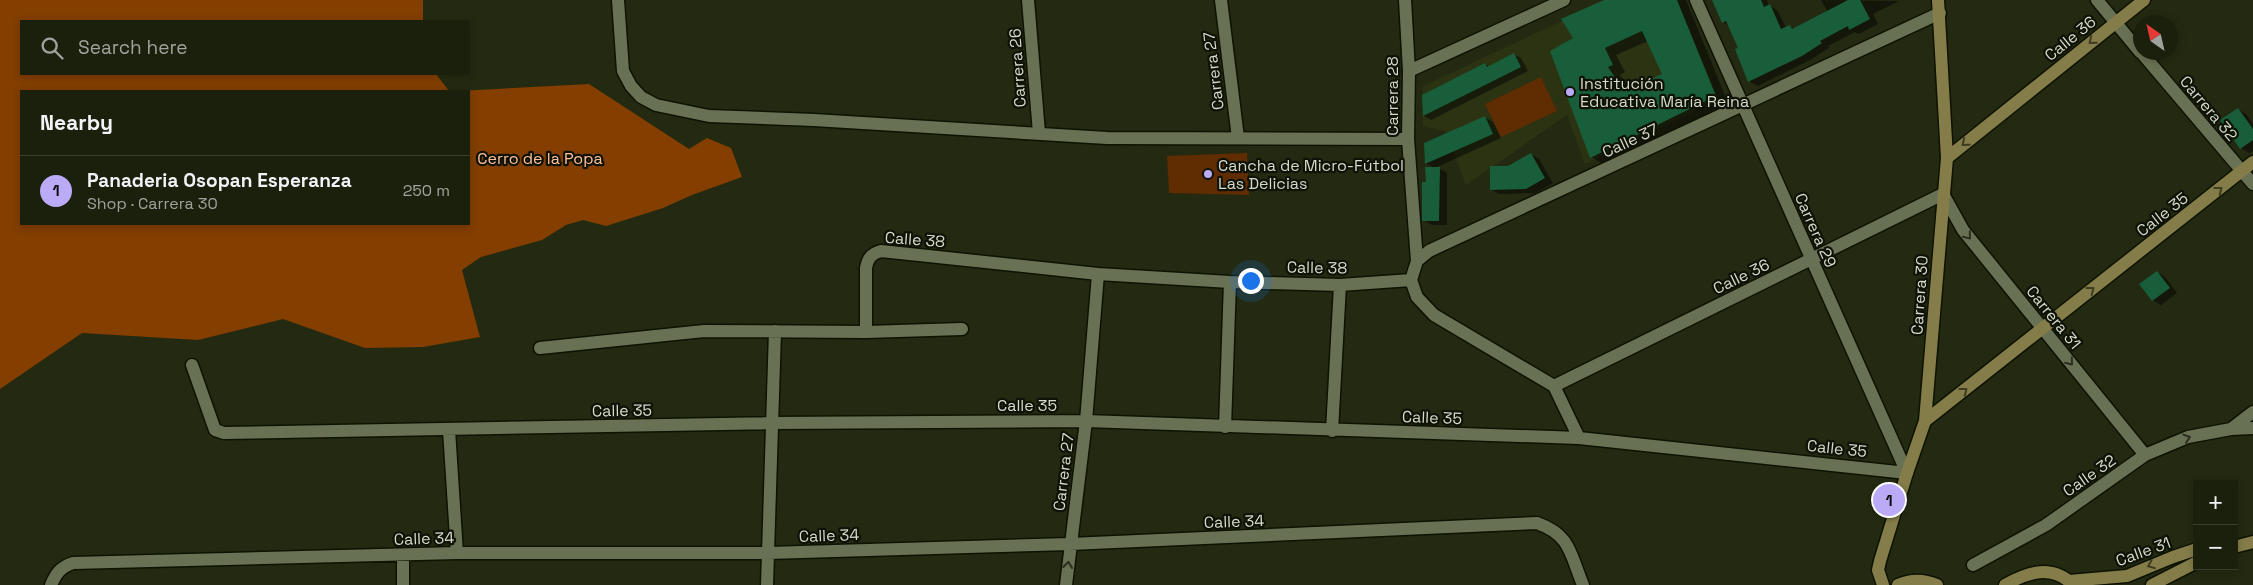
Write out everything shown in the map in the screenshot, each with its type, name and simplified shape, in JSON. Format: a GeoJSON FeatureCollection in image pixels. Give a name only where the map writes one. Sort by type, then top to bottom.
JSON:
{"type":"FeatureCollection","features":[{"type":"Feature","properties":{"kind":"street"},"geometry":{"type":"LineString","coordinates":[[618,0],[623,71],[631,86],[641,97],[656,105],[709,116],[814,120],[1107,138],[1408,139]]}},
{"type":"Feature","properties":{"kind":"street","name":"Carrera 26"},"geometry":{"type":"LineString","coordinates":[[1028,0],[1039,133]]}},
{"type":"Feature","properties":{"kind":"street","name":"Carrera 27"},"geometry":{"type":"LineString","coordinates":[[1221,0],[1238,138]]}},
{"type":"Feature","properties":{"kind":"street","name":"Carrera 28"},"geometry":{"type":"LineString","coordinates":[[1405,0],[1409,71],[1408,139],[1417,261],[1411,280]]}},
{"type":"Feature","properties":{"kind":"street"},"geometry":{"type":"LineString","coordinates":[[1409,71],[1564,0]]}},
{"type":"Feature","properties":{"kind":"street","name":"Carrera 29"},"geometry":{"type":"LineString","coordinates":[[1696,0],[1907,473]]}},
{"type":"Feature","properties":{"kind":"street","name":"Carrera 32"},"geometry":{"type":"LineString","coordinates":[[2097,0],[2133,42]]}},
{"type":"Feature","properties":{"kind":"street","name":"Calle 36"},"geometry":{"type":"LineString","coordinates":[[1947,158],[2144,0]]}},
{"type":"Feature","properties":{"kind":"street","name":"Calle 37"},"geometry":{"type":"LineString","coordinates":[[1417,261],[1438,247],[1742,105],[1939,6]]}},
{"type":"Feature","properties":{"kind":"street","name":"Carrera 30"},"geometry":{"type":"LineString","coordinates":[[1883,585],[1878,570],[1880,561],[1925,421],[1947,158],[1939,6]]}},
{"type":"Feature","properties":{"kind":"street","name":"Carrera 32"},"geometry":{"type":"LineString","coordinates":[[2148,60],[2253,184]]}},
{"type":"Feature","properties":{"kind":"street","name":"Calle 35"},"geometry":{"type":"LineString","coordinates":[[1925,421],[2253,162]]}},
{"type":"Feature","properties":{"kind":"street","name":"Calle 36"},"geometry":{"type":"LineString","coordinates":[[1554,386],[1943,194]]}},
{"type":"Feature","properties":{"kind":"street","name":"Carrera 31"},"geometry":{"type":"LineString","coordinates":[[1943,194],[1962,230],[2146,455]]}},
{"type":"Feature","properties":{"kind":"street","name":"Calle 38"},"geometry":{"type":"LineString","coordinates":[[866,332],[866,268],[868,260],[873,254],[881,251],[1098,274],[1230,282],[1340,285],[1411,280]]}},
{"type":"Feature","properties":{"kind":"street","name":"Carrera 27"},"geometry":{"type":"LineString","coordinates":[[1066,585],[1086,421],[1098,274]]}},
{"type":"Feature","properties":{"kind":"street"},"geometry":{"type":"LineString","coordinates":[[1411,280],[1417,297],[1434,315],[1554,386],[1579,438]]}},
{"type":"Feature","properties":{"kind":"street"},"geometry":{"type":"LineString","coordinates":[[1225,427],[1230,282]]}},
{"type":"Feature","properties":{"kind":"street"},"geometry":{"type":"LineString","coordinates":[[1332,431],[1340,285]]}},
{"type":"Feature","properties":{"kind":"street"},"geometry":{"type":"LineString","coordinates":[[540,348],[704,332],[866,332],[962,329]]}},
{"type":"Feature","properties":{"kind":"street"},"geometry":{"type":"LineString","coordinates":[[767,585],[775,331]]}},
{"type":"Feature","properties":{"kind":"street","name":"Calle 35"},"geometry":{"type":"LineString","coordinates":[[192,365],[215,430],[224,433],[772,423],[1086,421],[1332,431],[1579,438],[1907,473]]}},
{"type":"Feature","properties":{"kind":"street"},"geometry":{"type":"LineString","coordinates":[[2231,429],[2253,412]]}},
{"type":"Feature","properties":{"kind":"street"},"geometry":{"type":"LineString","coordinates":[[2231,429],[2253,428]]}},
{"type":"Feature","properties":{"kind":"street","name":"Calle 32"},"geometry":{"type":"LineString","coordinates":[[1973,565],[2046,525],[2146,455],[2188,437],[2231,429]]}},
{"type":"Feature","properties":{"kind":"street"},"geometry":{"type":"LineString","coordinates":[[449,430],[457,553]]}},
{"type":"Feature","properties":{"kind":"street","name":"Calle 34"},"geometry":{"type":"LineString","coordinates":[[51,585],[62,567],[73,563],[457,553],[768,553],[1070,544],[1537,523],[1550,528],[1564,537],[1583,585]]}},
{"type":"Feature","properties":{"kind":"street"},"geometry":{"type":"LineString","coordinates":[[2238,541],[2253,540]]}},
{"type":"Feature","properties":{"kind":"street"},"geometry":{"type":"LineString","coordinates":[[2238,546],[2253,540]]}},
{"type":"Feature","properties":{"kind":"street","name":"Calle 31"},"geometry":{"type":"LineString","coordinates":[[2071,583],[2127,576],[2173,556],[2193,550]]}},
{"type":"Feature","properties":{"kind":"street"},"geometry":{"type":"LineString","coordinates":[[403,555],[403,585]]}},
{"type":"Feature","properties":{"kind":"street","name":"Calle 31"},"geometry":{"type":"LineString","coordinates":[[2152,585],[2193,564]]}},
{"type":"Feature","properties":{"kind":"street"},"geometry":{"type":"LineString","coordinates":[[2005,585],[2020,577],[2038,571],[2054,573],[2071,583]]}},
{"type":"Feature","properties":{"kind":"street"},"geometry":{"type":"LineString","coordinates":[[1898,585],[1914,580],[1926,580],[1937,585]]}},
{"type":"Feature","properties":{"kind":"shaded area","name":"Institución Educativa María Reina"},"geometry":{"type":"Polygon","coordinates":[[[1607,0],[1677,0],[1719,99],[1585,164],[1567,115],[1466,185],[1445,131],[1423,126],[1423,86],[1607,0]]]}},
{"type":"Feature","properties":{"kind":"shaded area"},"geometry":{"type":"Polygon","coordinates":[[[1541,77],[1557,111],[1501,137],[1485,104],[1541,77]]]}},
{"type":"Feature","properties":{"kind":"shaded area","name":"Cancha de Micro-Fútbol Las Delicias"},"geometry":{"type":"Polygon","coordinates":[[[1247,153],[1249,195],[1169,193],[1167,156],[1247,153]]]}},
{"type":"Feature","properties":{"kind":"green space","name":"Cerro de la Popa"},"geometry":{"type":"Polygon","coordinates":[[[0,0],[423,0],[423,20],[20,20],[20,75],[437,75],[448,90],[20,90],[20,225],[470,225],[470,90],[589,84],[689,149],[707,138],[731,148],[742,177],[692,195],[663,208],[606,226],[583,220],[566,225],[542,240],[481,257],[462,270],[480,337],[423,347],[365,348],[283,319],[198,340],[82,333],[0,389],[0,0]]]}},
{"type":"Feature","properties":{"kind":"building"},"geometry":{"type":"Polygon","coordinates":[[[1604,0],[1677,0],[1716,96],[1590,158],[1550,51],[1573,38],[1561,19],[1604,0]],[[1642,31],[1605,48],[1613,65],[1608,67],[1624,91],[1662,74],[1642,31]]]}},
{"type":"Feature","properties":{"kind":"building"},"geometry":{"type":"Polygon","coordinates":[[[1712,0],[1761,0],[1764,7],[1770,4],[1781,29],[1790,25],[1792,29],[1848,0],[1860,0],[1870,19],[1849,30],[1848,26],[1820,41],[1822,43],[1802,56],[1748,82],[1735,49],[1738,48],[1726,21],[1722,23],[1712,0]]]}},
{"type":"Feature","properties":{"kind":"building"},"geometry":{"type":"Polygon","coordinates":[[[1514,53],[1521,67],[1423,116],[1422,95],[1485,63],[1487,67],[1514,53]]]}},
{"type":"Feature","properties":{"kind":"building"},"geometry":{"type":"Polygon","coordinates":[[[2238,108],[2253,129],[2253,140],[2240,149],[2220,120],[2238,108]]]}},
{"type":"Feature","properties":{"kind":"building"},"geometry":{"type":"Polygon","coordinates":[[[1485,116],[1493,134],[1425,164],[1424,143],[1485,116]]]}},
{"type":"Feature","properties":{"kind":"building"},"geometry":{"type":"Polygon","coordinates":[[[1531,153],[1545,178],[1526,189],[1490,190],[1490,166],[1508,166],[1531,153]]]}},
{"type":"Feature","properties":{"kind":"building"},"geometry":{"type":"Polygon","coordinates":[[[1425,167],[1440,167],[1439,221],[1422,221],[1422,182],[1426,182],[1425,167]]]}},
{"type":"Feature","properties":{"kind":"building"},"geometry":{"type":"Polygon","coordinates":[[[2157,271],[2170,288],[2152,301],[2139,284],[2157,271]]]}},
{"type":"Feature","properties":{"kind":"place","name":"Institución Educativa María Reina"},"geometry":{"type":"Point","coordinates":[1570,92]}},
{"type":"Feature","properties":{"kind":"place","name":"Cancha de Micro-Fútbol Las Delicias"},"geometry":{"type":"Point","coordinates":[1208,174]}},
{"type":"Feature","properties":{"kind":"place","name":"Panaderia Osopan Esperanza"},"geometry":{"type":"Point","coordinates":[1889,500]}}]}
